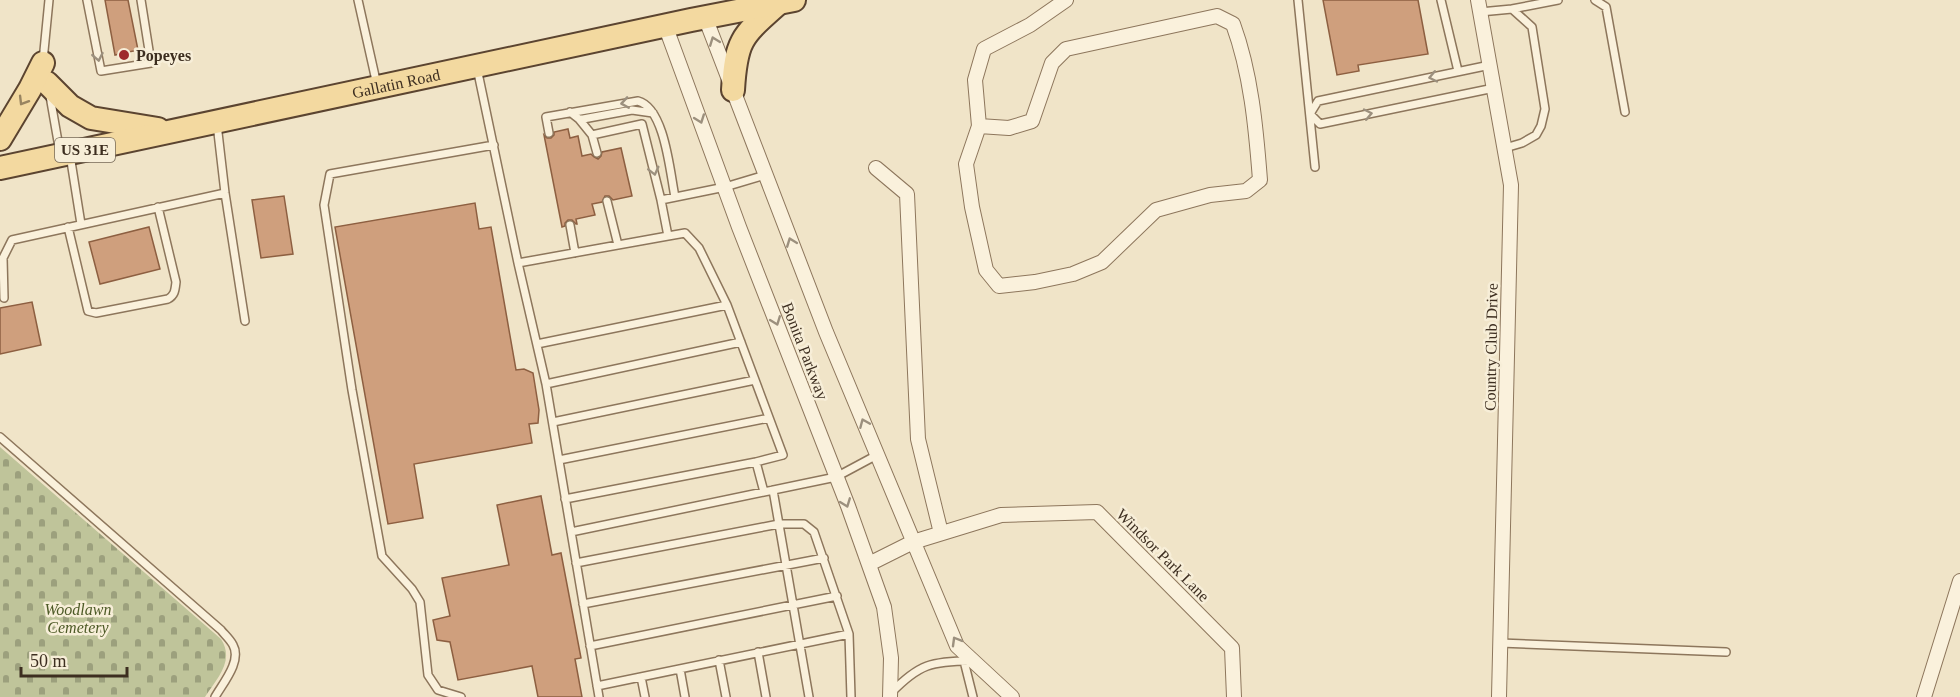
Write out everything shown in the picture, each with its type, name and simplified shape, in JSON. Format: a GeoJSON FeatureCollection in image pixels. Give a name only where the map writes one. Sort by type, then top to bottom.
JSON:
{"type":"FeatureCollection","features":[{"type":"Feature","properties":{"kind":"main road"},"geometry":{"type":"LineString","coordinates":[[733,90],[735,63],[744,36],[787,1]]}},
{"type":"Feature","properties":{"kind":"main road","name":"Gallatin Road"},"geometry":{"type":"LineString","coordinates":[[0,168],[665,25],[787,1]]}},
{"type":"Feature","properties":{"kind":"main road"},"geometry":{"type":"LineString","coordinates":[[0,139],[30,89],[45,73],[70,106],[91,118],[171,132]]}},
{"type":"Feature","properties":{"kind":"street"},"geometry":{"type":"LineString","coordinates":[[979,126],[1009,129],[1032,121],[1052,63],[1066,49],[1217,16],[1233,24],[1242,50],[1260,180],[1246,191],[1210,195],[1156,210],[1102,262],[1064,276],[999,286],[986,270],[972,207],[966,164],[979,126],[975,80],[984,49],[1030,25],[1066,0]]}},
{"type":"Feature","properties":{"kind":"street","name":"Country Club Drive"},"geometry":{"type":"LineString","coordinates":[[1479,6],[1511,185],[1499,697]]}},
{"type":"Feature","properties":{"kind":"street","name":"Bonita Parkway"},"geometry":{"type":"LineString","coordinates":[[705,17],[825,332],[957,646],[969,661],[1012,697]]}},
{"type":"Feature","properties":{"kind":"street","name":"Bonita Parkway"},"geometry":{"type":"LineString","coordinates":[[665,25],[884,607],[891,658],[891,696]]}},
{"type":"Feature","properties":{"kind":"street"},"geometry":{"type":"LineString","coordinates":[[876,168],[907,194],[918,439],[942,533]]}},
{"type":"Feature","properties":{"kind":"street","name":"Windsor Park Lane"},"geometry":{"type":"LineString","coordinates":[[868,564],[914,542],[1001,515],[1097,512],[1232,648],[1234,697]]}},
{"type":"Feature","properties":{"kind":"street"},"geometry":{"type":"LineString","coordinates":[[1924,697],[1960,581]]}},
{"type":"Feature","properties":{"kind":"lane"},"geometry":{"type":"LineString","coordinates":[[49,0],[45,73],[81,224]]}},
{"type":"Feature","properties":{"kind":"lane"},"geometry":{"type":"LineString","coordinates":[[87,0],[101,71],[151,63],[141,0]]}},
{"type":"Feature","properties":{"kind":"lane"},"geometry":{"type":"LineString","coordinates":[[358,0],[377,87]]}},
{"type":"Feature","properties":{"kind":"lane"},"geometry":{"type":"LineString","coordinates":[[1298,0],[1315,167]]}},
{"type":"Feature","properties":{"kind":"lane"},"geometry":{"type":"LineString","coordinates":[[1441,0],[1458,71]]}},
{"type":"Feature","properties":{"kind":"lane"},"geometry":{"type":"LineString","coordinates":[[1479,6],[1512,9],[1558,0]]}},
{"type":"Feature","properties":{"kind":"lane"},"geometry":{"type":"LineString","coordinates":[[1595,0],[1606,7],[1625,112]]}},
{"type":"Feature","properties":{"kind":"lane"},"geometry":{"type":"LineString","coordinates":[[1505,148],[1522,143],[1536,135],[1545,109],[1532,27],[1512,9]]}},
{"type":"Feature","properties":{"kind":"lane"},"geometry":{"type":"LineString","coordinates":[[1310,114],[1318,101],[1490,65]]}},
{"type":"Feature","properties":{"kind":"lane"},"geometry":{"type":"LineString","coordinates":[[477,66],[546,384],[598,697]]}},
{"type":"Feature","properties":{"kind":"lane"},"geometry":{"type":"LineString","coordinates":[[1310,114],[1320,124],[1494,88]]}},
{"type":"Feature","properties":{"kind":"lane"},"geometry":{"type":"LineString","coordinates":[[549,133],[546,117],[638,101],[650,107],[661,127],[675,197]]}},
{"type":"Feature","properties":{"kind":"lane"},"geometry":{"type":"LineString","coordinates":[[579,119],[632,110],[653,113]]}},
{"type":"Feature","properties":{"kind":"lane"},"geometry":{"type":"LineString","coordinates":[[570,112],[592,135],[597,153]]}},
{"type":"Feature","properties":{"kind":"lane"},"geometry":{"type":"LineString","coordinates":[[216,122],[246,321]]}},
{"type":"Feature","properties":{"kind":"lane"},"geometry":{"type":"LineString","coordinates":[[592,135],[642,124],[662,200],[668,236]]}},
{"type":"Feature","properties":{"kind":"lane"},"geometry":{"type":"LineString","coordinates":[[461,697],[438,690],[428,675],[420,602],[412,589],[382,556],[352,390],[324,205],[330,174],[494,145]]}},
{"type":"Feature","properties":{"kind":"lane"},"geometry":{"type":"LineString","coordinates":[[662,200],[725,188],[765,175]]}},
{"type":"Feature","properties":{"kind":"lane"},"geometry":{"type":"LineString","coordinates":[[4,298],[3,258],[12,240],[225,193]]}},
{"type":"Feature","properties":{"kind":"lane"},"geometry":{"type":"LineString","coordinates":[[607,201],[618,245]]}},
{"type":"Feature","properties":{"kind":"lane"},"geometry":{"type":"LineString","coordinates":[[68,227],[88,311],[96,313],[168,299],[175,292],[176,282],[158,207]]}},
{"type":"Feature","properties":{"kind":"lane"},"geometry":{"type":"LineString","coordinates":[[570,225],[575,253]]}},
{"type":"Feature","properties":{"kind":"lane"},"geometry":{"type":"LineString","coordinates":[[518,263],[685,233],[699,248],[727,305],[783,455],[566,500]]}},
{"type":"Feature","properties":{"kind":"lane"},"geometry":{"type":"LineString","coordinates":[[537,344],[727,305]]}},
{"type":"Feature","properties":{"kind":"lane"},"geometry":{"type":"LineString","coordinates":[[546,384],[741,342]]}},
{"type":"Feature","properties":{"kind":"lane"},"geometry":{"type":"LineString","coordinates":[[552,422],[755,380]]}},
{"type":"Feature","properties":{"kind":"lane"},"geometry":{"type":"LineString","coordinates":[[559,460],[769,418]]}},
{"type":"Feature","properties":{"kind":"lane"},"geometry":{"type":"LineString","coordinates":[[0,437],[194,606],[234,646],[236,657],[232,669],[215,697]]}},
{"type":"Feature","properties":{"kind":"lane"},"geometry":{"type":"LineString","coordinates":[[571,532],[836,477],[877,455]]}},
{"type":"Feature","properties":{"kind":"lane"},"geometry":{"type":"LineString","coordinates":[[756,462],[764,492]]}},
{"type":"Feature","properties":{"kind":"lane"},"geometry":{"type":"LineString","coordinates":[[773,490],[808,697]]}},
{"type":"Feature","properties":{"kind":"lane"},"geometry":{"type":"LineString","coordinates":[[576,563],[779,524],[804,524],[814,532],[849,634],[851,697]]}},
{"type":"Feature","properties":{"kind":"lane"},"geometry":{"type":"LineString","coordinates":[[583,604],[824,558]]}},
{"type":"Feature","properties":{"kind":"lane"},"geometry":{"type":"LineString","coordinates":[[590,646],[837,596]]}},
{"type":"Feature","properties":{"kind":"lane"},"geometry":{"type":"LineString","coordinates":[[597,686],[849,634]]}},
{"type":"Feature","properties":{"kind":"lane"},"geometry":{"type":"LineString","coordinates":[[1500,643],[1726,652]]}},
{"type":"Feature","properties":{"kind":"lane"},"geometry":{"type":"LineString","coordinates":[[758,652],[766,697]]}},
{"type":"Feature","properties":{"kind":"lane"},"geometry":{"type":"LineString","coordinates":[[719,660],[726,697]]}},
{"type":"Feature","properties":{"kind":"lane","name":"Bonita Parkway"},"geometry":{"type":"LineString","coordinates":[[891,696],[907,676],[925,666],[945,661],[969,661]]}},
{"type":"Feature","properties":{"kind":"lane"},"geometry":{"type":"LineString","coordinates":[[969,661],[973,697]]}},
{"type":"Feature","properties":{"kind":"lane"},"geometry":{"type":"LineString","coordinates":[[680,669],[685,697]]}},
{"type":"Feature","properties":{"kind":"lane"},"geometry":{"type":"LineString","coordinates":[[641,676],[645,697]]}},
{"type":"Feature","properties":{"kind":"green space","name":"Woodlawn Cemetery"},"geometry":{"type":"Polygon","coordinates":[[[0,447],[221,639],[225,647],[225,662],[205,697],[0,697],[0,447]]]}},
{"type":"Feature","properties":{"kind":"building"},"geometry":{"type":"Polygon","coordinates":[[[105,0],[128,0],[138,50],[115,55],[105,0]]]}},
{"type":"Feature","properties":{"kind":"building"},"geometry":{"type":"Polygon","coordinates":[[[1323,0],[1418,0],[1428,54],[1358,65],[1359,71],[1337,75],[1323,0]]]}},
{"type":"Feature","properties":{"kind":"building"},"geometry":{"type":"Polygon","coordinates":[[[568,129],[570,138],[578,136],[582,156],[591,154],[598,159],[602,152],[621,148],[632,196],[613,200],[605,196],[602,202],[592,204],[595,215],[576,219],[577,224],[568,220],[562,227],[544,135],[551,138],[554,132],[568,129]]]}},
{"type":"Feature","properties":{"kind":"building"},"geometry":{"type":"Polygon","coordinates":[[[284,196],[293,254],[261,258],[252,200],[284,196]]]}},
{"type":"Feature","properties":{"kind":"building"},"geometry":{"type":"Polygon","coordinates":[[[475,203],[479,229],[491,227],[516,370],[524,369],[533,373],[539,410],[538,423],[529,424],[532,443],[414,464],[423,518],[388,524],[335,227],[475,203]]]}},
{"type":"Feature","properties":{"kind":"building"},"geometry":{"type":"Polygon","coordinates":[[[149,227],[160,269],[100,284],[89,242],[149,227]]]}},
{"type":"Feature","properties":{"kind":"building"},"geometry":{"type":"Polygon","coordinates":[[[32,302],[41,345],[0,354],[0,308],[32,302]]]}},
{"type":"Feature","properties":{"kind":"building"},"geometry":{"type":"Polygon","coordinates":[[[541,496],[552,555],[561,553],[581,658],[575,659],[582,697],[538,697],[532,666],[458,680],[450,642],[437,640],[433,620],[450,616],[442,578],[509,565],[497,505],[541,496]]]}},
{"type":"Feature","properties":{"kind":"place","name":"Popeyes"},"geometry":{"type":"Point","coordinates":[124,55]}}]}
